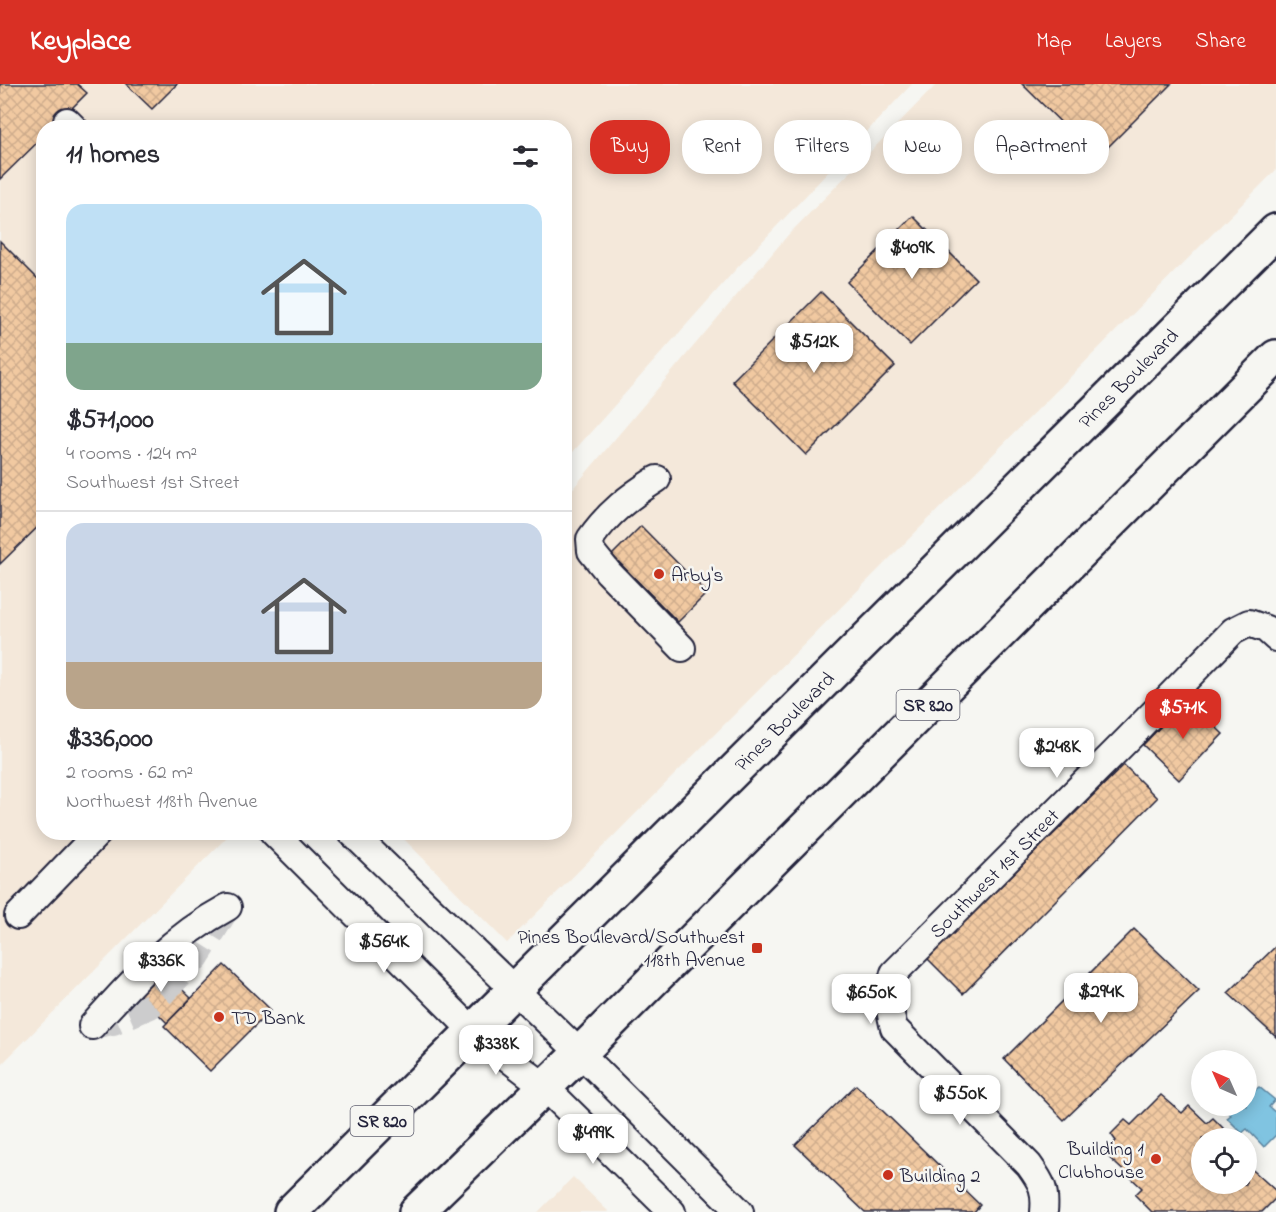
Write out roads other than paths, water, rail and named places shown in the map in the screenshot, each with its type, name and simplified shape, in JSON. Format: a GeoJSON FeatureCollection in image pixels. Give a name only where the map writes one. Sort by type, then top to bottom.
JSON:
{"type":"FeatureCollection","features":[{"type":"Feature","properties":{"kind":"highway","name":"Pines Boulevard"},"geometry":{"type":"LineString","coordinates":[[291,1212],[1276,231]]}},
{"type":"Feature","properties":{"kind":"highway","name":"SR 820"},"geometry":{"type":"LineString","coordinates":[[416,1212],[580,1053],[1276,357]]}},
{"type":"Feature","properties":{"kind":"street"},"geometry":{"type":"LineString","coordinates":[[657,479],[624,501],[600,525],[590,539],[591,551],[608,572],[682,648]]}},
{"type":"Feature","properties":{"kind":"street","name":"Southwest 1st Street"},"geometry":{"type":"LineString","coordinates":[[1044,1212],[1046,1193],[1029,1165],[894,1028],[889,994],[894,973],[1233,631],[1249,623],[1266,629],[1276,638]]}},
{"type":"Feature","properties":{"kind":"street"},"geometry":{"type":"LineString","coordinates":[[18,916],[91,840]]}},
{"type":"Feature","properties":{"kind":"street"},"geometry":{"type":"LineString","coordinates":[[281,840],[473,1031],[545,1087],[672,1212]]}},
{"type":"Feature","properties":{"kind":"street"},"geometry":{"type":"LineString","coordinates":[[359,840],[580,1053],[740,1212]]}},
{"type":"Feature","properties":{"kind":"street"},"geometry":{"type":"LineString","coordinates":[[92,1026],[123,990],[172,943],[204,920],[228,907]]}},
{"type":"Feature","properties":{"kind":"water"},"geometry":{"type":"Polygon","coordinates":[[[1259,1087],[1275,1100],[1269,1107],[1276,1113],[1276,1135],[1264,1147],[1257,1140],[1257,1128],[1237,1128],[1227,1118],[1230,1116],[1257,1116],[1257,1089],[1259,1087]]]}},
{"type":"Feature","properties":{"kind":"tunnel"},"geometry":{"type":"LineString","coordinates":[[92,1026],[113,1022],[150,1006],[197,957],[228,907]]}},
{"type":"Feature","properties":{"kind":"place","name":"Arby's"},"geometry":{"type":"Point","coordinates":[659,574]}},
{"type":"Feature","properties":{"kind":"place","name":"Pines Boulevard/Southwest 118th Avenue"},"geometry":{"type":"Point","coordinates":[757,948]}},
{"type":"Feature","properties":{"kind":"place","name":"TD Bank"},"geometry":{"type":"Point","coordinates":[219,1017]}},
{"type":"Feature","properties":{"kind":"place","name":"Building 1 Clubhouse"},"geometry":{"type":"Point","coordinates":[1156,1159]}},
{"type":"Feature","properties":{"kind":"place","name":"Building 2"},"geometry":{"type":"Point","coordinates":[888,1175]}}]}
